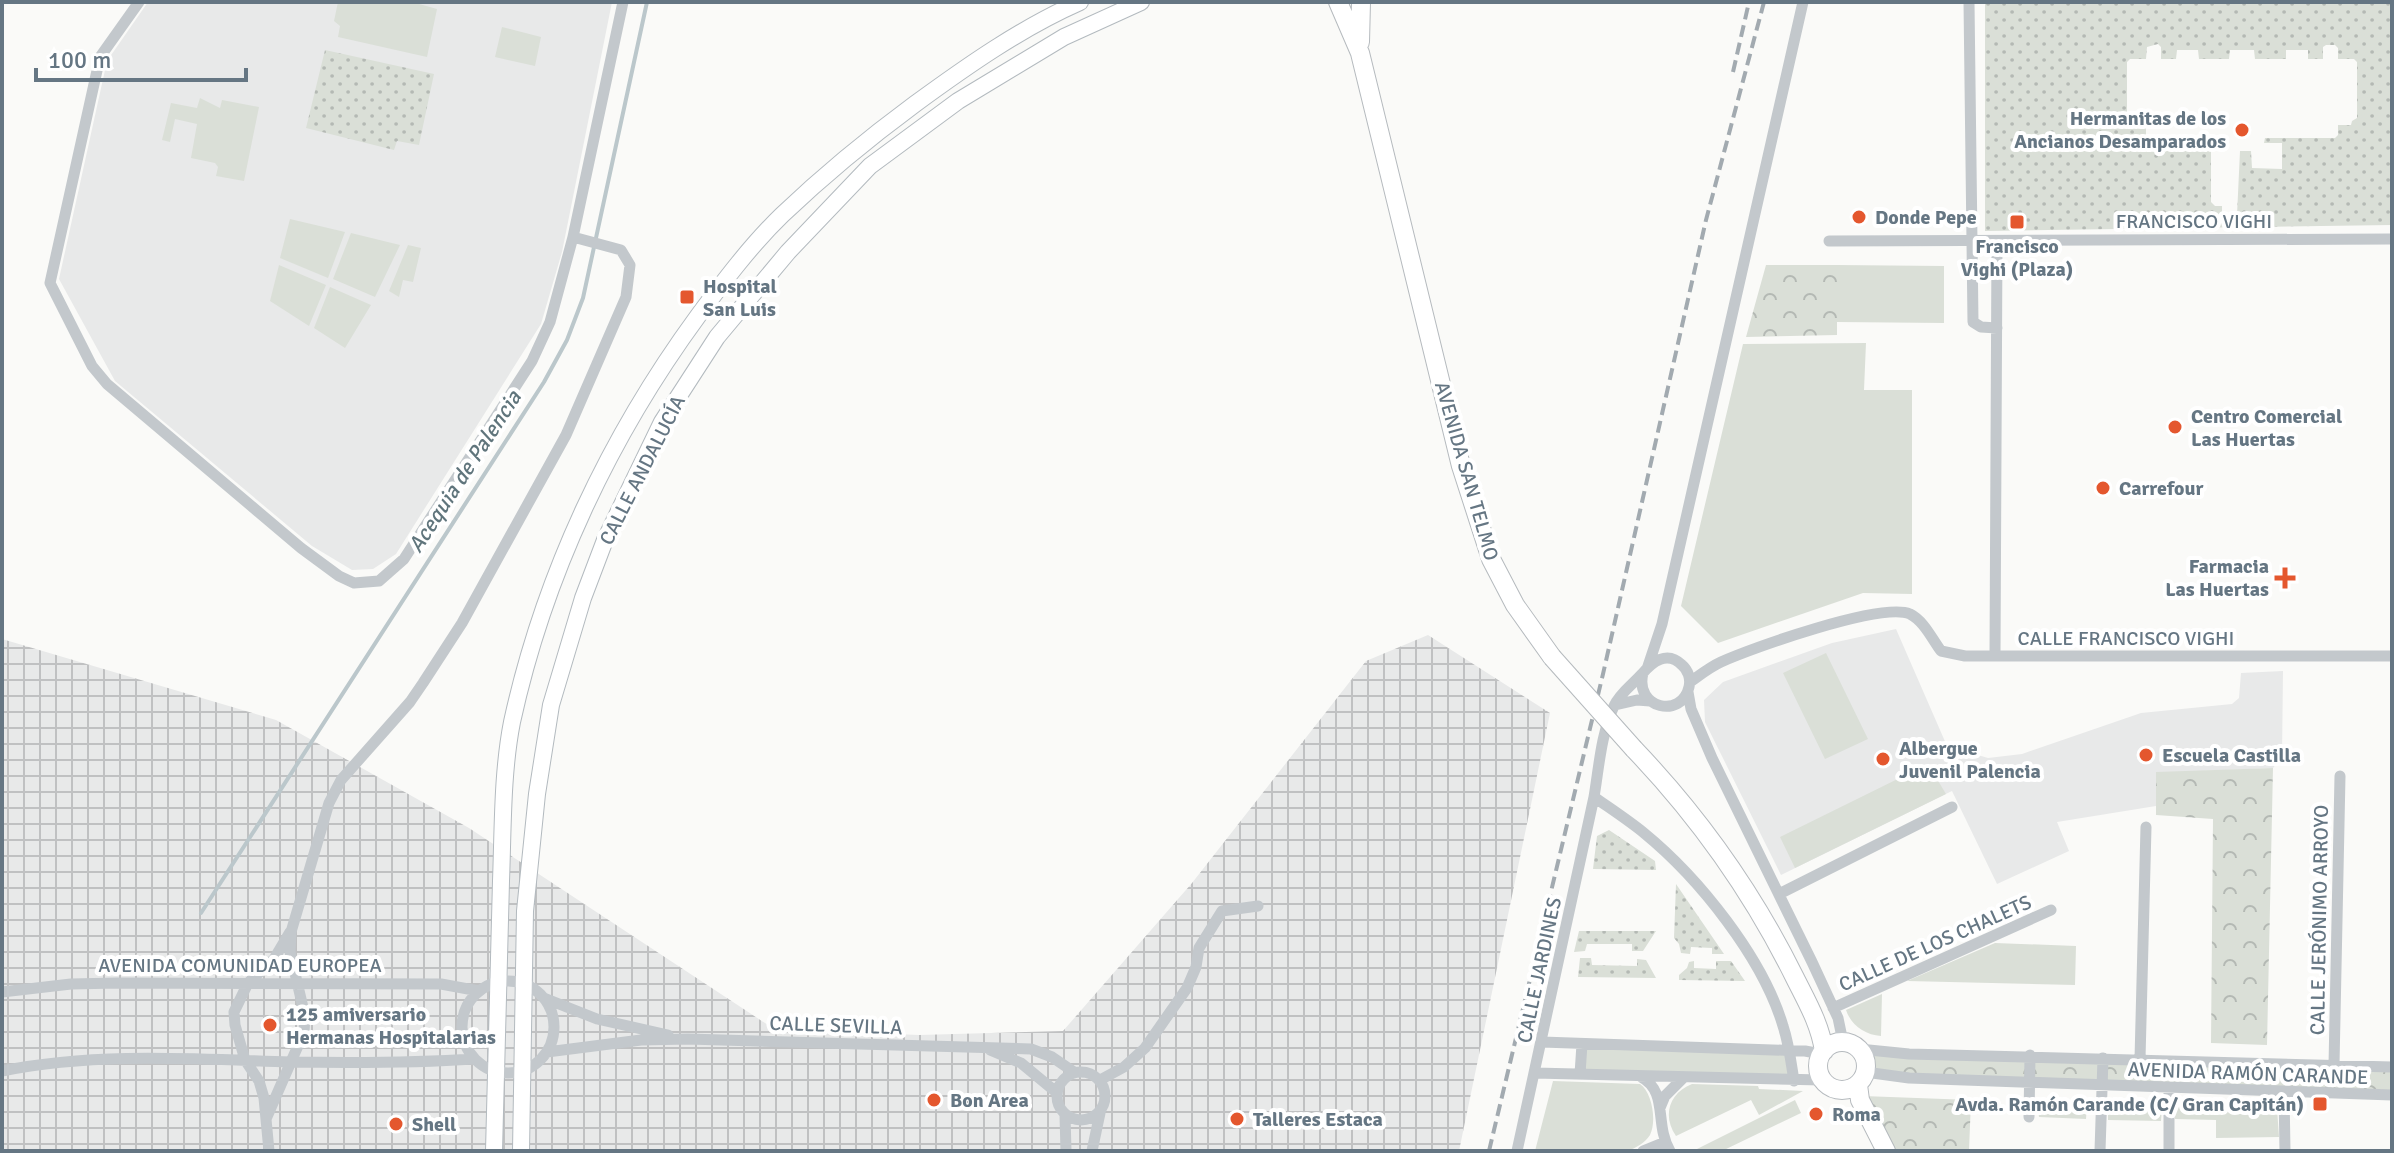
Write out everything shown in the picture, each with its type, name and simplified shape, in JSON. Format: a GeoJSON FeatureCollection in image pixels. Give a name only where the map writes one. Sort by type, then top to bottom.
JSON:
{"type":"FeatureCollection","features":[{"type":"Feature","properties":{"kind":"main road","name":"CALLE ANDALUCÍA"},"geometry":{"type":"LineString","coordinates":[[494,1151],[503,811],[512,725],[534,637],[572,534],[631,414],[730,272],[782,215],[869,138],[943,83],[1053,14],[1080,2]]}},
{"type":"Feature","properties":{"kind":"main road","name":"CALLE ANDALUCÍA"},"geometry":{"type":"LineString","coordinates":[[521,1151],[525,911],[537,794],[551,705],[583,598],[605,540],[662,422],[717,337],[788,252],[870,166],[958,101],[1064,37],[1141,2]]}},
{"type":"Feature","properties":{"kind":"main road","name":"AVENIDA SAN TELMO"},"geometry":{"type":"LineString","coordinates":[[1338,2],[1360,53],[1461,466],[1491,559],[1515,605],[1552,657],[1676,793],[1733,867],[1834,1045]]}},
{"type":"Feature","properties":{"kind":"main road","name":"AVENIDA SAN TELMO"},"geometry":{"type":"LineString","coordinates":[[1360,53],[1361,2]]}},
{"type":"Feature","properties":{"kind":"main road"},"geometry":{"type":"LineString","coordinates":[[1854,1083],[1828,1086],[1822,1080],[1818,1067],[1834,1045],[1865,1060],[1854,1083],[1851,1103],[1876,1151]]}},
{"type":"Feature","properties":{"kind":"main road"},"geometry":{"type":"LineString","coordinates":[[1854,1083],[1886,1151]]}},
{"type":"Feature","properties":{"kind":"street"},"geometry":{"type":"LineString","coordinates":[[139,2],[100,57],[50,283],[92,366],[107,384],[301,548],[339,576],[354,583],[379,581],[404,559],[532,361],[550,322],[579,239],[623,2]]}},
{"type":"Feature","properties":{"kind":"street"},"geometry":{"type":"LineString","coordinates":[[1650,701],[1642,688],[1645,669],[1662,624],[1803,2]]}},
{"type":"Feature","properties":{"kind":"street"},"geometry":{"type":"LineString","coordinates":[[1969,2],[1973,322],[1981,327],[1997,328]]}},
{"type":"Feature","properties":{"kind":"street"},"geometry":{"type":"LineString","coordinates":[[266,1119],[281,1080],[300,1046],[305,1024],[290,952],[291,932],[329,803],[341,780],[410,702],[462,623],[566,435],[626,297],[630,265],[621,250],[579,239]]}},
{"type":"Feature","properties":{"kind":"street","name":"FRANCISCO VIGHI"},"geometry":{"type":"LineString","coordinates":[[1997,241],[2392,239]]}},
{"type":"Feature","properties":{"kind":"street"},"geometry":{"type":"LineString","coordinates":[[1829,241],[1997,241]]}},
{"type":"Feature","properties":{"kind":"street","name":"CALLE FRANCISCO VIGHI"},"geometry":{"type":"LineString","coordinates":[[1997,241],[1995,656],[2392,656]]}},
{"type":"Feature","properties":{"kind":"street"},"geometry":{"type":"LineString","coordinates":[[1614,705],[1645,669],[1662,658],[1697,665],[1719,662],[1866,614],[1902,612],[1922,623],[1941,651],[1965,656],[1995,656]]}},
{"type":"Feature","properties":{"kind":"street"},"geometry":{"type":"LineString","coordinates":[[1662,624],[1665,648],[1685,667],[1689,687]]}},
{"type":"Feature","properties":{"kind":"street"},"geometry":{"type":"LineString","coordinates":[[1614,705],[1637,700],[1670,706],[1677,703],[1689,687],[1719,662]]}},
{"type":"Feature","properties":{"kind":"street","name":"CALLE DE LOS CHALETS"},"geometry":{"type":"LineString","coordinates":[[1689,687],[1691,709],[1712,758],[1833,1008],[1834,1045]]}},
{"type":"Feature","properties":{"kind":"street","name":"CALLE JARDINES"},"geometry":{"type":"LineString","coordinates":[[1517,1151],[1614,705]]}},
{"type":"Feature","properties":{"kind":"street","name":"CALLE JERÓNIMO ARROYO"},"geometry":{"type":"LineString","coordinates":[[2334,1065],[2340,776]]}},
{"type":"Feature","properties":{"kind":"street"},"geometry":{"type":"LineString","coordinates":[[1594,797],[1643,832],[1705,893],[1760,972],[1783,1023],[1794,1081]]}},
{"type":"Feature","properties":{"kind":"street"},"geometry":{"type":"LineString","coordinates":[[1779,894],[1952,807]]}},
{"type":"Feature","properties":{"kind":"street"},"geometry":{"type":"LineString","coordinates":[[2140,1059],[2146,827]]}},
{"type":"Feature","properties":{"kind":"street"},"geometry":{"type":"LineString","coordinates":[[1100,1080],[1124,1067],[1153,1036],[1187,988],[1196,967],[1199,948],[1222,911],[1258,906]]}},
{"type":"Feature","properties":{"kind":"street","name":"CALLE DE LOS CHALETS"},"geometry":{"type":"LineString","coordinates":[[1833,1008],[2051,910]]}},
{"type":"Feature","properties":{"kind":"street"},"geometry":{"type":"LineString","coordinates":[[269,1151],[259,1081],[245,1060],[234,1012],[248,983],[274,959],[291,932]]}},
{"type":"Feature","properties":{"kind":"street"},"geometry":{"type":"LineString","coordinates":[[524,984],[497,982],[479,991],[466,1007],[461,1028],[466,1047],[474,1059],[495,1072],[523,1071],[536,1064],[547,1052],[553,1036],[554,1022],[544,998]]}},
{"type":"Feature","properties":{"kind":"street","name":"AVENIDA COMUNIDAD EUROPEA"},"geometry":{"type":"LineString","coordinates":[[2,992],[71,984],[248,983],[441,984],[479,991]]}},
{"type":"Feature","properties":{"kind":"street","name":"CALLE SEVILLA"},"geometry":{"type":"LineString","coordinates":[[524,984],[544,998],[597,1019],[688,1039]]}},
{"type":"Feature","properties":{"kind":"street","name":"CALLE SEVILLA"},"geometry":{"type":"LineString","coordinates":[[547,1052],[641,1040],[688,1039],[982,1047],[1031,1049],[1052,1057],[1074,1072]]}},
{"type":"Feature","properties":{"kind":"street"},"geometry":{"type":"LineString","coordinates":[[1542,1042],[1790,1051]]}},
{"type":"Feature","properties":{"kind":"street"},"geometry":{"type":"LineString","coordinates":[[1580,1074],[1582,1044]]}},
{"type":"Feature","properties":{"kind":"street","name":"AVENIDA RAMÓN CARANDE"},"geometry":{"type":"LineString","coordinates":[[1790,1051],[1834,1045],[1909,1054],[2392,1067]]}},
{"type":"Feature","properties":{"kind":"street","name":"CALLE SEVILLA"},"geometry":{"type":"LineString","coordinates":[[982,1047],[1021,1063],[1056,1092]]}},
{"type":"Feature","properties":{"kind":"street"},"geometry":{"type":"LineString","coordinates":[[2029,1117],[2030,1055]]}},
{"type":"Feature","properties":{"kind":"street","name":"AVENIDA RAMÓN CARANDE"},"geometry":{"type":"LineString","coordinates":[[2102,1086],[2103,1058]]}},
{"type":"Feature","properties":{"kind":"street"},"geometry":{"type":"LineString","coordinates":[[2,1071],[63,1062],[245,1060],[412,1063],[474,1059]]}},
{"type":"Feature","properties":{"kind":"street"},"geometry":{"type":"LineString","coordinates":[[1092,1151],[1106,1095],[1100,1080],[1085,1072],[1074,1072],[1064,1078],[1056,1092],[1058,1106],[1065,1115],[1080,1121],[1100,1111]]}},
{"type":"Feature","properties":{"kind":"street"},"geometry":{"type":"LineString","coordinates":[[1535,1073],[1822,1080]]}},
{"type":"Feature","properties":{"kind":"street"},"geometry":{"type":"LineString","coordinates":[[1640,1077],[1652,1083],[1658,1094],[1668,1146],[1643,1151]]}},
{"type":"Feature","properties":{"kind":"street"},"geometry":{"type":"LineString","coordinates":[[1659,1109],[1665,1096],[1683,1078]]}},
{"type":"Feature","properties":{"kind":"street","name":"AVENIDA RAMÓN CARANDE"},"geometry":{"type":"LineString","coordinates":[[1854,1083],[1909,1078],[2392,1095]]}},
{"type":"Feature","properties":{"kind":"street"},"geometry":{"type":"LineString","coordinates":[[2100,1151],[2102,1086]]}},
{"type":"Feature","properties":{"kind":"street"},"geometry":{"type":"LineString","coordinates":[[2169,1088],[2169,1151]]}},
{"type":"Feature","properties":{"kind":"street"},"geometry":{"type":"LineString","coordinates":[[2284,1092],[2285,1151]]}},
{"type":"Feature","properties":{"kind":"street"},"geometry":{"type":"LineString","coordinates":[[1065,1115],[1066,1151]]}},
{"type":"Feature","properties":{"kind":"shaded area"},"geometry":{"type":"Polygon","coordinates":[[[148,2],[612,2],[562,252],[541,324],[396,554],[373,569],[352,570],[312,546],[115,381],[59,279],[107,61],[148,2]]]}},
{"type":"Feature","properties":{"kind":"shaded area","name":"Escuela Castilla"},"geometry":{"type":"Polygon","coordinates":[[[1896,629],[1947,746],[1988,758],[2022,754],[2141,713],[2232,704],[2239,698],[2241,673],[2283,671],[2282,757],[2273,768],[2156,773],[2156,806],[2057,822],[2069,851],[1997,884],[1952,791],[1781,875],[1705,722],[1704,700],[1723,682],[1832,643],[1896,629]]]}},
{"type":"Feature","properties":{"kind":"shaded area"},"geometry":{"type":"Polygon","coordinates":[[[1428,635],[1550,713],[1459,1151],[2,1151],[2,639],[276,720],[469,828],[774,1029],[919,1035],[1063,1031],[1192,883],[1366,661],[1428,635]]]}},
{"type":"Feature","properties":{"kind":"green space"},"geometry":{"type":"Polygon","coordinates":[[[338,2],[412,2],[437,9],[427,57],[338,37],[340,26],[334,21],[338,2]]]}},
{"type":"Feature","properties":{"kind":"green space"},"geometry":{"type":"Polygon","coordinates":[[[1985,2],[2392,2],[2392,225],[1985,231],[1985,2]],[[2158,44],[2147,47],[2146,59],[2130,59],[2127,62],[2127,117],[2132,120],[2132,125],[2146,125],[2149,138],[2211,138],[2211,202],[2222,206],[2222,215],[2226,219],[2237,215],[2240,151],[2251,151],[2252,168],[2282,169],[2282,143],[2264,143],[2265,138],[2335,138],[2338,125],[2351,125],[2357,118],[2357,62],[2354,59],[2338,59],[2335,45],[2323,47],[2323,59],[2308,59],[2308,50],[2286,50],[2286,59],[2255,59],[2254,50],[2230,50],[2229,59],[2199,59],[2198,50],[2177,50],[2176,59],[2161,59],[2158,44]]]}},
{"type":"Feature","properties":{"kind":"green space"},"geometry":{"type":"Polygon","coordinates":[[[502,27],[541,37],[535,66],[495,57],[502,27]]]}},
{"type":"Feature","properties":{"kind":"green space"},"geometry":{"type":"Polygon","coordinates":[[[325,50],[434,74],[419,145],[397,141],[394,150],[306,128],[325,50]]]}},
{"type":"Feature","properties":{"kind":"green space"},"geometry":{"type":"Polygon","coordinates":[[[200,98],[220,108],[222,100],[259,107],[244,181],[216,176],[218,167],[215,163],[191,158],[197,124],[175,119],[170,142],[162,140],[171,103],[197,108],[200,98]]]}},
{"type":"Feature","properties":{"kind":"green space"},"geometry":{"type":"Polygon","coordinates":[[[290,219],[345,232],[328,278],[280,258],[290,219]]]}},
{"type":"Feature","properties":{"kind":"green space"},"geometry":{"type":"Polygon","coordinates":[[[351,233],[400,245],[375,297],[333,279],[351,233]]]}},
{"type":"Feature","properties":{"kind":"green space"},"geometry":{"type":"Polygon","coordinates":[[[408,245],[421,248],[413,282],[403,280],[399,297],[389,291],[408,245]]]}},
{"type":"Feature","properties":{"kind":"green space"},"geometry":{"type":"Polygon","coordinates":[[[279,265],[326,285],[309,326],[270,301],[279,265]]]}},
{"type":"Feature","properties":{"kind":"green space"},"geometry":{"type":"Polygon","coordinates":[[[1766,265],[1837,265],[1837,335],[1746,337],[1766,265]]]}},
{"type":"Feature","properties":{"kind":"green space"},"geometry":{"type":"Polygon","coordinates":[[[1837,265],[1944,266],[1944,323],[1837,322],[1837,265]]]}},
{"type":"Feature","properties":{"kind":"green space"},"geometry":{"type":"Polygon","coordinates":[[[330,287],[371,305],[345,348],[314,328],[330,287]]]}},
{"type":"Feature","properties":{"kind":"green space"},"geometry":{"type":"Polygon","coordinates":[[[1866,343],[1864,390],[1912,390],[1912,594],[1863,593],[1718,643],[1681,606],[1743,344],[1866,343]]]}},
{"type":"Feature","properties":{"kind":"green space"},"geometry":{"type":"Polygon","coordinates":[[[1826,653],[1868,739],[1825,759],[1783,673],[1826,653]]]}},
{"type":"Feature","properties":{"kind":"green space"},"geometry":{"type":"Polygon","coordinates":[[[1928,764],[1946,794],[1795,868],[1780,837],[1928,764]]]}},
{"type":"Feature","properties":{"kind":"green space"},"geometry":{"type":"Polygon","coordinates":[[[2273,768],[2267,1045],[2211,1043],[2213,819],[2156,815],[2156,772],[2273,768]]]}},
{"type":"Feature","properties":{"kind":"green space"},"geometry":{"type":"Polygon","coordinates":[[[1609,830],[1655,861],[1656,870],[1593,869],[1597,836],[1609,830]]]}},
{"type":"Feature","properties":{"kind":"green space"},"geometry":{"type":"Polygon","coordinates":[[[1676,884],[1724,954],[1712,954],[1712,948],[1691,947],[1690,954],[1681,953],[1674,938],[1676,884]]]}},
{"type":"Feature","properties":{"kind":"green space"},"geometry":{"type":"Polygon","coordinates":[[[1579,931],[1656,931],[1643,951],[1632,951],[1632,944],[1587,944],[1585,951],[1574,952],[1579,931]]]}},
{"type":"Feature","properties":{"kind":"green space"},"geometry":{"type":"Polygon","coordinates":[[[1995,943],[2076,946],[2075,985],[1907,981],[1995,943]]]}},
{"type":"Feature","properties":{"kind":"green space"},"geometry":{"type":"Polygon","coordinates":[[[1580,958],[1591,958],[1592,965],[1637,966],[1637,959],[1646,960],[1656,978],[1578,977],[1580,958]]]}},
{"type":"Feature","properties":{"kind":"green space"},"geometry":{"type":"Polygon","coordinates":[[[1694,961],[1694,968],[1716,969],[1716,961],[1731,961],[1745,981],[1679,980],[1679,975],[1689,962],[1694,961]]]}},
{"type":"Feature","properties":{"kind":"green space"},"geometry":{"type":"Polygon","coordinates":[[[1882,994],[1881,1036],[1869,1034],[1851,1020],[1846,1010],[1882,994]]]}},
{"type":"Feature","properties":{"kind":"green space"},"geometry":{"type":"Polygon","coordinates":[[[1582,1044],[1790,1051],[1794,1081],[1580,1074],[1582,1044]]]}},
{"type":"Feature","properties":{"kind":"green space"},"geometry":{"type":"Polygon","coordinates":[[[1859,1049],[2392,1067],[2392,1095],[1865,1072],[1865,1060],[1859,1049]]]}},
{"type":"Feature","properties":{"kind":"green space"},"geometry":{"type":"Polygon","coordinates":[[[1553,1081],[1640,1084],[1648,1093],[1652,1107],[1650,1135],[1628,1151],[1535,1151],[1553,1081]]]}},
{"type":"Feature","properties":{"kind":"green space"},"geometry":{"type":"Polygon","coordinates":[[[1692,1084],[1803,1091],[1759,1115],[1751,1100],[1676,1136],[1669,1121],[1670,1106],[1678,1093],[1692,1084]]]}},
{"type":"Feature","properties":{"kind":"green space"},"geometry":{"type":"Polygon","coordinates":[[[1863,1096],[1971,1100],[1969,1151],[1891,1151],[1863,1096]]]}},
{"type":"Feature","properties":{"kind":"green space"},"geometry":{"type":"Polygon","coordinates":[[[1795,1100],[1801,1113],[1722,1151],[1693,1151],[1795,1100]]]}},
{"type":"Feature","properties":{"kind":"green space"},"geometry":{"type":"Polygon","coordinates":[[[2037,1102],[2087,1104],[2086,1119],[2039,1117],[2037,1102]]]}},
{"type":"Feature","properties":{"kind":"green space"},"geometry":{"type":"Polygon","coordinates":[[[2108,1105],[2162,1107],[2161,1121],[2108,1120],[2108,1105]]]}},
{"type":"Feature","properties":{"kind":"green space"},"geometry":{"type":"Polygon","coordinates":[[[2175,1106],[2277,1108],[2279,1137],[2216,1138],[2216,1120],[2175,1119],[2175,1106]]]}},
{"type":"Feature","properties":{"kind":"waterway","name":"Acequia de Palencia"},"geometry":{"type":"LineString","coordinates":[[201,913],[544,382],[567,340],[583,298],[647,2]]}},
{"type":"Feature","properties":{"kind":"railway"},"geometry":{"type":"LineString","coordinates":[[1733,72],[1749,2]]}},
{"type":"Feature","properties":{"kind":"railway"},"geometry":{"type":"LineString","coordinates":[[1489,1151],[1603,674],[1706,220],[1764,2]]}},
{"type":"Feature","properties":{"kind":"place","name":"Hermanitas de los Ancianos Desamparados"},"geometry":{"type":"Point","coordinates":[2242,130]}},
{"type":"Feature","properties":{"kind":"place","name":"Donde Pepe"},"geometry":{"type":"Point","coordinates":[1859,217]}},
{"type":"Feature","properties":{"kind":"place","name":"Francisco Vighi (Plaza)"},"geometry":{"type":"Point","coordinates":[2017,222]}},
{"type":"Feature","properties":{"kind":"place","name":"Hospital San Luis"},"geometry":{"type":"Point","coordinates":[687,297]}},
{"type":"Feature","properties":{"kind":"place","name":"Centro Comercial Las Huertas"},"geometry":{"type":"Point","coordinates":[2175,427]}},
{"type":"Feature","properties":{"kind":"place","name":"Carrefour"},"geometry":{"type":"Point","coordinates":[2103,488]}},
{"type":"Feature","properties":{"kind":"place","name":"Farmacia Las Huertas"},"geometry":{"type":"Point","coordinates":[2285,578]}},
{"type":"Feature","properties":{"kind":"place","name":"Escuela Castilla"},"geometry":{"type":"Point","coordinates":[2146,755]}},
{"type":"Feature","properties":{"kind":"place","name":"Albergue Juvenil Palencia"},"geometry":{"type":"Point","coordinates":[1883,759]}},
{"type":"Feature","properties":{"kind":"place","name":"125 amiversario Hermanas Hospitalarias"},"geometry":{"type":"Point","coordinates":[270,1025]}},
{"type":"Feature","properties":{"kind":"place","name":"Bon Area"},"geometry":{"type":"Point","coordinates":[934,1100]}},
{"type":"Feature","properties":{"kind":"place","name":"Avda. Ramón Carande (C/ Gran Capitán)"},"geometry":{"type":"Point","coordinates":[2320,1104]}},
{"type":"Feature","properties":{"kind":"place","name":"Roma"},"geometry":{"type":"Point","coordinates":[1816,1114]}},
{"type":"Feature","properties":{"kind":"place","name":"Talleres Estaca"},"geometry":{"type":"Point","coordinates":[1237,1119]}},
{"type":"Feature","properties":{"kind":"place","name":"Shell"},"geometry":{"type":"Point","coordinates":[396,1124]}}]}
